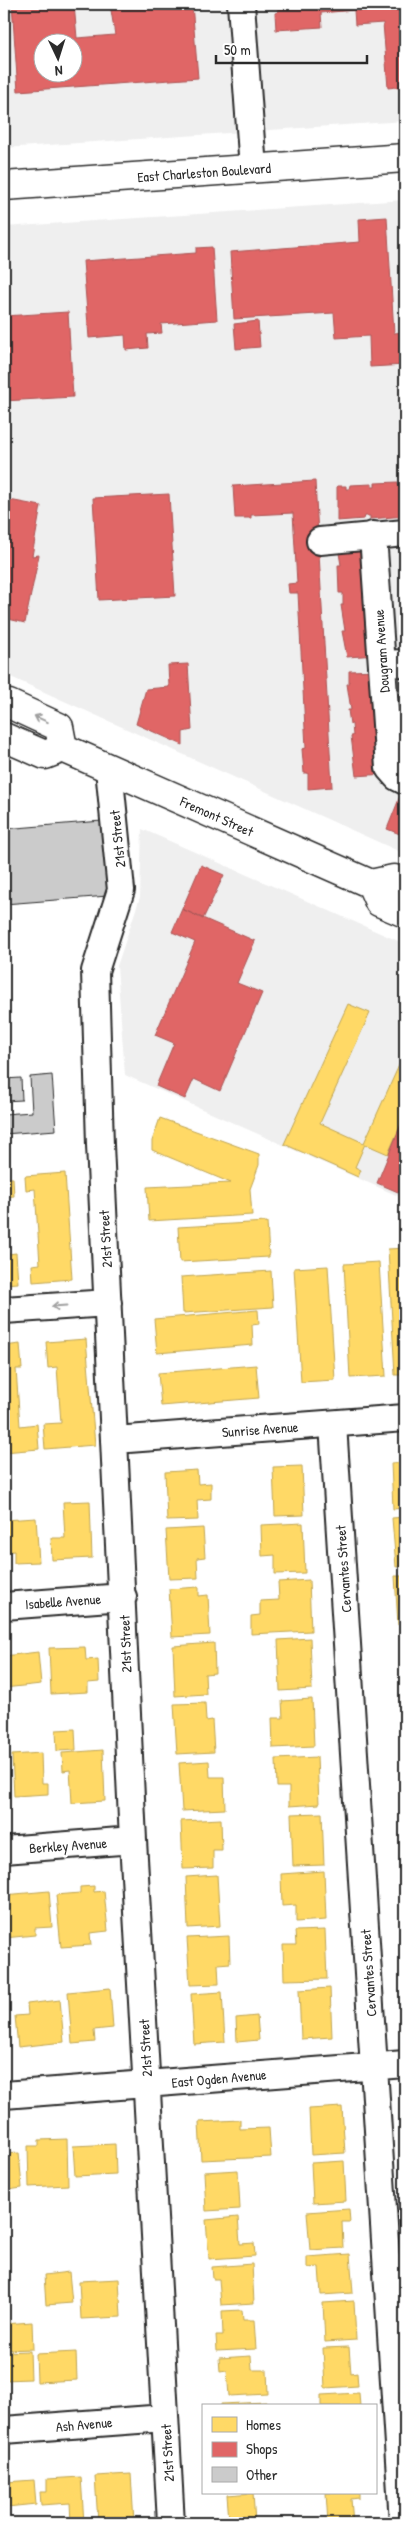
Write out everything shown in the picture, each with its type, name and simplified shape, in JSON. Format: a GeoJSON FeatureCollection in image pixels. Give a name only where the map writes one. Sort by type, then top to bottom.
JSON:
{"type":"FeatureCollection","features":[{"type":"Feature","properties":{"kind":"main road","name":"East Charleston Boulevard"},"geometry":{"type":"LineString","coordinates":[[4,186],[405,158]]}},
{"type":"Feature","properties":{"kind":"main road"},"geometry":{"type":"LineString","coordinates":[[4,705],[9,704],[59,727],[63,748],[45,755],[4,737]]}},
{"type":"Feature","properties":{"kind":"main road","name":"Fremont Street"},"geometry":{"type":"LineString","coordinates":[[63,748],[371,884]]}},
{"type":"Feature","properties":{"kind":"main road"},"geometry":{"type":"LineString","coordinates":[[405,884],[394,879],[371,884],[379,902],[405,913]]}},
{"type":"Feature","properties":{"kind":"street"},"geometry":{"type":"LineString","coordinates":[[241,4],[253,169]]}},
{"type":"Feature","properties":{"kind":"street"},"geometry":{"type":"LineString","coordinates":[[320,541],[405,533]]}},
{"type":"Feature","properties":{"kind":"street","name":"Dougram Avenue"},"geometry":{"type":"LineString","coordinates":[[373,535],[393,664],[397,774]]}},
{"type":"Feature","properties":{"kind":"street","name":"21st Street"},"geometry":{"type":"LineString","coordinates":[[109,768],[121,890],[95,971],[108,1303],[133,1840],[171,2523]]}},
{"type":"Feature","properties":{"kind":"street"},"geometry":{"type":"LineString","coordinates":[[4,1310],[108,1303]]}},
{"type":"Feature","properties":{"kind":"street","name":"Sunrise Avenue"},"geometry":{"type":"LineString","coordinates":[[115,1440],[405,1418]]}},
{"type":"Feature","properties":{"kind":"street","name":"Cervantes Street"},"geometry":{"type":"LineString","coordinates":[[334,1424],[403,2523]]}},
{"type":"Feature","properties":{"kind":"street","name":"Isabelle Avenue"},"geometry":{"type":"LineString","coordinates":[[4,1606],[123,1596]]}},
{"type":"Feature","properties":{"kind":"street","name":"Berkley Avenue"},"geometry":{"type":"LineString","coordinates":[[4,1850],[133,1840]]}},
{"type":"Feature","properties":{"kind":"street","name":"East Ogden Avenue"},"geometry":{"type":"LineString","coordinates":[[4,2095],[405,2064]]}},
{"type":"Feature","properties":{"kind":"street","name":"Ash Avenue"},"geometry":{"type":"LineString","coordinates":[[4,2430],[165,2418]]}},
{"type":"Feature","properties":{"kind":"shaded area"},"geometry":{"type":"Polygon","coordinates":[[[4,4],[405,4],[405,121],[4,148],[4,4]]]}},
{"type":"Feature","properties":{"kind":"shaded area"},"geometry":{"type":"Polygon","coordinates":[[[405,200],[405,854],[4,674],[4,227],[405,200]]]}},
{"type":"Feature","properties":{"kind":"shaded area"},"geometry":{"type":"Polygon","coordinates":[[[142,829],[405,944],[405,1199],[125,1075],[117,966],[140,897],[142,829]]]}},
{"type":"Feature","properties":{"kind":"building: Homes"},"geometry":{"type":"Polygon","coordinates":[[[348,1004],[370,1013],[320,1123],[364,1143],[405,1052],[405,1115],[388,1154],[365,1144],[355,1167],[361,1170],[358,1177],[284,1144],[348,1004]]]}},
{"type":"Feature","properties":{"kind":"building: Homes"},"geometry":{"type":"Polygon","coordinates":[[[160,1118],[259,1154],[259,1165],[250,1189],[252,1215],[149,1221],[147,1187],[231,1183],[152,1150],[152,1141],[160,1118]]]}},
{"type":"Feature","properties":{"kind":"building: Homes"},"geometry":{"type":"Polygon","coordinates":[[[65,1173],[72,1279],[33,1282],[32,1265],[40,1264],[35,1189],[26,1190],[25,1176],[65,1173]]]}},
{"type":"Feature","properties":{"kind":"building: Homes"},"geometry":{"type":"Polygon","coordinates":[[[4,1178],[13,1178],[14,1196],[4,1197],[4,1178]]]}},
{"type":"Feature","properties":{"kind":"building: Homes"},"geometry":{"type":"Polygon","coordinates":[[[4,1202],[8,1254],[16,1253],[18,1283],[4,1284],[4,1202]]]}},
{"type":"Feature","properties":{"kind":"building: Homes"},"geometry":{"type":"Polygon","coordinates":[[[267,1222],[269,1257],[180,1262],[178,1227],[267,1222]]]}},
{"type":"Feature","properties":{"kind":"building: Homes"},"geometry":{"type":"Polygon","coordinates":[[[405,1248],[405,1375],[395,1375],[388,1249],[405,1248]]]}},
{"type":"Feature","properties":{"kind":"building: Homes"},"geometry":{"type":"Polygon","coordinates":[[[379,1262],[386,1376],[350,1378],[344,1264],[379,1262]]]}},
{"type":"Feature","properties":{"kind":"building: Homes"},"geometry":{"type":"Polygon","coordinates":[[[328,1266],[335,1380],[301,1382],[294,1268],[328,1266]]]}},
{"type":"Feature","properties":{"kind":"building: Homes"},"geometry":{"type":"Polygon","coordinates":[[[271,1271],[273,1307],[183,1313],[181,1277],[271,1271]]]}},
{"type":"Feature","properties":{"kind":"building: Homes"},"geometry":{"type":"Polygon","coordinates":[[[258,1310],[259,1324],[252,1325],[253,1345],[157,1353],[154,1319],[258,1310]]]}},
{"type":"Feature","properties":{"kind":"building: Homes"},"geometry":{"type":"Polygon","coordinates":[[[86,1339],[95,1445],[45,1449],[43,1424],[61,1423],[57,1367],[48,1368],[46,1342],[86,1339]]]}},
{"type":"Feature","properties":{"kind":"building: Homes"},"geometry":{"type":"Polygon","coordinates":[[[20,1344],[22,1369],[16,1369],[20,1426],[37,1424],[39,1449],[4,1452],[4,1346],[20,1344]]]}},
{"type":"Feature","properties":{"kind":"building: Homes"},"geometry":{"type":"Polygon","coordinates":[[[256,1365],[259,1398],[161,1406],[158,1373],[256,1365]]]}},
{"type":"Feature","properties":{"kind":"building: Homes"},"geometry":{"type":"Polygon","coordinates":[[[405,1462],[405,1508],[393,1509],[391,1463],[405,1462]]]}},
{"type":"Feature","properties":{"kind":"building: Homes"},"geometry":{"type":"Polygon","coordinates":[[[302,1466],[304,1515],[275,1516],[273,1467],[302,1466]]]}},
{"type":"Feature","properties":{"kind":"building: Homes"},"geometry":{"type":"Polygon","coordinates":[[[197,1470],[198,1484],[211,1483],[211,1499],[197,1500],[198,1520],[167,1521],[165,1472],[197,1470]]]}},
{"type":"Feature","properties":{"kind":"building: Homes"},"geometry":{"type":"Polygon","coordinates":[[[90,1501],[92,1558],[52,1560],[51,1538],[65,1538],[63,1502],[90,1501]]]}},
{"type":"Feature","properties":{"kind":"building: Homes"},"geometry":{"type":"Polygon","coordinates":[[[405,1517],[405,1566],[396,1567],[392,1518],[405,1517]]]}},
{"type":"Feature","properties":{"kind":"building: Homes"},"geometry":{"type":"Polygon","coordinates":[[[36,1518],[39,1562],[14,1563],[14,1551],[4,1552],[4,1520],[36,1518]]]}},
{"type":"Feature","properties":{"kind":"building: Homes"},"geometry":{"type":"Polygon","coordinates":[[[303,1523],[305,1573],[275,1574],[275,1555],[262,1556],[261,1525],[303,1523]]]}},
{"type":"Feature","properties":{"kind":"building: Homes"},"geometry":{"type":"Polygon","coordinates":[[[203,1528],[205,1557],[197,1558],[198,1578],[169,1579],[166,1530],[203,1528]]]}},
{"type":"Feature","properties":{"kind":"building: Homes"},"geometry":{"type":"Polygon","coordinates":[[[395,1576],[405,1576],[405,1624],[398,1625],[395,1576]]]}},
{"type":"Feature","properties":{"kind":"building: Homes"},"geometry":{"type":"Polygon","coordinates":[[[309,1580],[311,1631],[251,1634],[251,1616],[260,1615],[260,1601],[279,1600],[278,1582],[309,1580]]]}},
{"type":"Feature","properties":{"kind":"building: Homes"},"geometry":{"type":"Polygon","coordinates":[[[199,1587],[199,1596],[208,1595],[210,1635],[172,1637],[169,1589],[199,1587]]]}},
{"type":"Feature","properties":{"kind":"building: Homes"},"geometry":{"type":"Polygon","coordinates":[[[400,1634],[405,1634],[405,1684],[404,1684],[400,1634]]]}},
{"type":"Feature","properties":{"kind":"building: Homes"},"geometry":{"type":"Polygon","coordinates":[[[310,1638],[312,1689],[280,1691],[278,1640],[310,1638]]]}},
{"type":"Feature","properties":{"kind":"building: Homes"},"geometry":{"type":"Polygon","coordinates":[[[214,1643],[215,1673],[205,1674],[206,1694],[175,1696],[173,1646],[214,1643]]]}},
{"type":"Feature","properties":{"kind":"building: Homes"},"geometry":{"type":"Polygon","coordinates":[[[85,1647],[86,1660],[98,1659],[99,1682],[88,1683],[88,1692],[51,1694],[49,1648],[85,1647]]]}},
{"type":"Feature","properties":{"kind":"building: Homes"},"geometry":{"type":"Polygon","coordinates":[[[38,1652],[41,1684],[4,1688],[4,1656],[38,1652]]]}},
{"type":"Feature","properties":{"kind":"building: Homes"},"geometry":{"type":"Polygon","coordinates":[[[402,1692],[405,1692],[405,1742],[402,1692]]]}},
{"type":"Feature","properties":{"kind":"building: Homes"},"geometry":{"type":"Polygon","coordinates":[[[312,1699],[314,1746],[273,1748],[272,1718],[283,1718],[282,1701],[312,1699]]]}},
{"type":"Feature","properties":{"kind":"building: Homes"},"geometry":{"type":"Polygon","coordinates":[[[205,1703],[206,1721],[212,1720],[214,1752],[177,1754],[174,1704],[205,1703]]]}},
{"type":"Feature","properties":{"kind":"building: Homes"},"geometry":{"type":"Polygon","coordinates":[[[75,1729],[76,1750],[57,1751],[56,1730],[75,1729]]]}},
{"type":"Feature","properties":{"kind":"building: Homes"},"geometry":{"type":"Polygon","coordinates":[[[103,1750],[105,1801],[72,1803],[70,1770],[63,1771],[62,1753],[103,1750]]]}},
{"type":"Feature","properties":{"kind":"building: Homes"},"geometry":{"type":"Polygon","coordinates":[[[41,1753],[42,1783],[48,1783],[48,1794],[14,1796],[12,1755],[41,1753]]]}},
{"type":"Feature","properties":{"kind":"building: Homes"},"geometry":{"type":"Polygon","coordinates":[[[317,1757],[319,1804],[289,1806],[289,1787],[277,1787],[276,1759],[317,1757]]]}},
{"type":"Feature","properties":{"kind":"building: Homes"},"geometry":{"type":"Polygon","coordinates":[[[209,1761],[210,1777],[224,1777],[225,1809],[182,1811],[179,1763],[209,1761]]]}},
{"type":"Feature","properties":{"kind":"building: Homes"},"geometry":{"type":"Polygon","coordinates":[[[322,1813],[324,1865],[293,1866],[291,1814],[322,1813]]]}},
{"type":"Feature","properties":{"kind":"building: Homes"},"geometry":{"type":"Polygon","coordinates":[[[221,1819],[222,1850],[213,1850],[213,1868],[183,1869],[181,1821],[221,1819]]]}},
{"type":"Feature","properties":{"kind":"building: Homes"},"geometry":{"type":"Polygon","coordinates":[[[324,1871],[326,1920],[296,1922],[296,1905],[282,1906],[281,1874],[324,1871]]]}},
{"type":"Feature","properties":{"kind":"building: Homes"},"geometry":{"type":"Polygon","coordinates":[[[217,1875],[220,1926],[188,1928],[186,1877],[217,1875]]]}},
{"type":"Feature","properties":{"kind":"building: Homes"},"geometry":{"type":"Polygon","coordinates":[[[94,1886],[94,1892],[104,1891],[108,1931],[90,1933],[91,1945],[61,1947],[56,1895],[80,1893],[80,1887],[94,1886]]]}},
{"type":"Feature","properties":{"kind":"building: Homes"},"geometry":{"type":"Polygon","coordinates":[[[49,1891],[52,1927],[35,1928],[35,1935],[4,1938],[4,1895],[49,1891]]]}},
{"type":"Feature","properties":{"kind":"building: Homes"},"geometry":{"type":"Polygon","coordinates":[[[325,1930],[327,1979],[284,1980],[283,1945],[296,1945],[295,1931],[325,1930]]]}},
{"type":"Feature","properties":{"kind":"building: Homes"},"geometry":{"type":"Polygon","coordinates":[[[229,1936],[230,1963],[218,1964],[219,1984],[190,1985],[187,1938],[229,1936]]]}},
{"type":"Feature","properties":{"kind":"building: Homes"},"geometry":{"type":"Polygon","coordinates":[[[110,1988],[113,2028],[94,2030],[95,2042],[72,2044],[68,1992],[110,1988]]]}},
{"type":"Feature","properties":{"kind":"building: Homes"},"geometry":{"type":"Polygon","coordinates":[[[330,1988],[332,2037],[301,2039],[299,1990],[330,1988]]]}},
{"type":"Feature","properties":{"kind":"building: Homes"},"geometry":{"type":"Polygon","coordinates":[[[222,1992],[225,2042],[194,2044],[191,1994],[222,1992]]]}},
{"type":"Feature","properties":{"kind":"building: Homes"},"geometry":{"type":"Polygon","coordinates":[[[60,2000],[64,2042],[18,2047],[15,2016],[28,2015],[27,2004],[60,2000]]]}},
{"type":"Feature","properties":{"kind":"building: Homes"},"geometry":{"type":"Polygon","coordinates":[[[257,2016],[259,2040],[237,2042],[236,2018],[257,2016]]]}},
{"type":"Feature","properties":{"kind":"building: Homes"},"geometry":{"type":"Polygon","coordinates":[[[342,2107],[345,2153],[311,2155],[309,2109],[342,2107]]]}},
{"type":"Feature","properties":{"kind":"building: Homes"},"geometry":{"type":"Polygon","coordinates":[[[240,2120],[240,2129],[269,2128],[271,2157],[201,2160],[199,2122],[240,2120]]]}},
{"type":"Feature","properties":{"kind":"building: Homes"},"geometry":{"type":"Polygon","coordinates":[[[67,2139],[68,2185],[29,2187],[28,2146],[39,2146],[39,2140],[67,2139]]]}},
{"type":"Feature","properties":{"kind":"building: Homes"},"geometry":{"type":"Polygon","coordinates":[[[115,2144],[116,2174],[75,2176],[73,2146],[115,2144]]]}},
{"type":"Feature","properties":{"kind":"building: Homes"},"geometry":{"type":"Polygon","coordinates":[[[19,2153],[22,2188],[8,2190],[8,2182],[4,2182],[4,2154],[19,2153]]]}},
{"type":"Feature","properties":{"kind":"building: Homes"},"geometry":{"type":"Polygon","coordinates":[[[344,2161],[346,2201],[313,2203],[311,2163],[344,2161]]]}},
{"type":"Feature","properties":{"kind":"building: Homes"},"geometry":{"type":"Polygon","coordinates":[[[238,2170],[240,2209],[206,2211],[204,2172],[238,2170]]]}},
{"type":"Feature","properties":{"kind":"building: Homes"},"geometry":{"type":"Polygon","coordinates":[[[349,2209],[350,2222],[342,2222],[343,2248],[310,2250],[307,2212],[349,2209]]]}},
{"type":"Feature","properties":{"kind":"building: Homes"},"geometry":{"type":"Polygon","coordinates":[[[238,2217],[240,2244],[254,2243],[255,2256],[209,2259],[206,2220],[238,2217]]]}},
{"type":"Feature","properties":{"kind":"building: Homes"},"geometry":{"type":"Polygon","coordinates":[[[350,2254],[353,2293],[321,2295],[319,2267],[307,2268],[307,2257],[350,2254]]]}},
{"type":"Feature","properties":{"kind":"building: Homes"},"geometry":{"type":"Polygon","coordinates":[[[252,2264],[254,2303],[221,2305],[219,2279],[213,2279],[212,2267],[252,2264]]]}},
{"type":"Feature","properties":{"kind":"building: Homes"},"geometry":{"type":"Polygon","coordinates":[[[69,2272],[72,2303],[46,2305],[44,2275],[69,2272]]]}},
{"type":"Feature","properties":{"kind":"building: Homes"},"geometry":{"type":"Polygon","coordinates":[[[119,2279],[121,2317],[81,2319],[79,2281],[119,2279]]]}},
{"type":"Feature","properties":{"kind":"building: Homes"},"geometry":{"type":"Polygon","coordinates":[[[354,2301],[356,2340],[325,2342],[323,2303],[354,2301]]]}},
{"type":"Feature","properties":{"kind":"building: Homes"},"geometry":{"type":"Polygon","coordinates":[[[242,2310],[243,2320],[254,2320],[256,2349],[217,2351],[216,2335],[223,2335],[222,2311],[242,2310]]]}},
{"type":"Feature","properties":{"kind":"building: Homes"},"geometry":{"type":"Polygon","coordinates":[[[32,2322],[33,2349],[4,2350],[4,2324],[32,2322]]]}},
{"type":"Feature","properties":{"kind":"building: Homes"},"geometry":{"type":"Polygon","coordinates":[[[349,2347],[351,2374],[357,2373],[358,2386],[325,2388],[323,2348],[349,2347]]]}},
{"type":"Feature","properties":{"kind":"building: Homes"},"geometry":{"type":"Polygon","coordinates":[[[30,2351],[31,2379],[4,2380],[4,2352],[30,2351]]]}},
{"type":"Feature","properties":{"kind":"building: Homes"},"geometry":{"type":"Polygon","coordinates":[[[76,2352],[77,2380],[37,2382],[36,2354],[76,2352]]]}},
{"type":"Feature","properties":{"kind":"building: Homes"},"geometry":{"type":"Polygon","coordinates":[[[251,2356],[252,2370],[267,2370],[268,2394],[229,2396],[227,2371],[220,2372],[219,2358],[251,2356]]]}},
{"type":"Feature","properties":{"kind":"building: Homes"},"geometry":{"type":"Polygon","coordinates":[[[359,2393],[360,2404],[321,2404],[321,2395],[359,2393]]]}},
{"type":"Feature","properties":{"kind":"building: Homes"},"geometry":{"type":"Polygon","coordinates":[[[266,2402],[266,2404],[221,2404],[266,2402]]]}},
{"type":"Feature","properties":{"kind":"building: Homes"},"geometry":{"type":"Polygon","coordinates":[[[131,2474],[134,2523],[98,2523],[95,2476],[131,2474]]]}},
{"type":"Feature","properties":{"kind":"building: Homes"},"geometry":{"type":"Polygon","coordinates":[[[81,2477],[84,2523],[71,2523],[70,2503],[41,2505],[40,2492],[47,2492],[47,2479],[81,2477]]]}},
{"type":"Feature","properties":{"kind":"building: Homes"},"geometry":{"type":"Polygon","coordinates":[[[34,2480],[36,2504],[7,2507],[5,2482],[34,2480]]]}},
{"type":"Feature","properties":{"kind":"building: Homes"},"geometry":{"type":"Polygon","coordinates":[[[253,2494],[255,2523],[223,2523],[222,2521],[229,2520],[227,2495],[253,2494]]]}},
{"type":"Feature","properties":{"kind":"building: Homes"},"geometry":{"type":"Polygon","coordinates":[[[326,2494],[359,2494],[359,2498],[351,2499],[353,2523],[328,2523],[326,2494]]]}},
{"type":"Feature","properties":{"kind":"building: Shops"},"geometry":{"type":"Polygon","coordinates":[[[12,4],[74,4],[76,32],[32,32],[32,82],[82,82],[82,38],[115,35],[110,4],[192,4],[198,78],[18,91],[12,4]]]}},
{"type":"Feature","properties":{"kind":"building: Shops"},"geometry":{"type":"Polygon","coordinates":[[[278,4],[405,4],[405,86],[388,88],[383,23],[355,25],[354,10],[321,13],[322,27],[276,30],[275,13],[278,12],[278,4]]]}},
{"type":"Feature","properties":{"kind":"building: Shops"},"geometry":{"type":"Polygon","coordinates":[[[4,27],[8,91],[4,91],[4,27]]]}},
{"type":"Feature","properties":{"kind":"building: Shops"},"geometry":{"type":"Polygon","coordinates":[[[387,217],[394,333],[405,332],[405,365],[370,367],[369,336],[336,338],[334,313],[234,319],[230,252],[360,242],[359,219],[387,217]]]}},
{"type":"Feature","properties":{"kind":"building: Shops"},"geometry":{"type":"Polygon","coordinates":[[[212,247],[217,320],[161,324],[162,333],[147,334],[148,348],[126,350],[125,335],[89,338],[83,261],[196,253],[196,248],[212,247]]]}},
{"type":"Feature","properties":{"kind":"building: Shops"},"geometry":{"type":"Polygon","coordinates":[[[68,312],[73,397],[4,401],[4,316],[68,312]]]}},
{"type":"Feature","properties":{"kind":"building: Shops"},"geometry":{"type":"Polygon","coordinates":[[[258,321],[260,347],[236,349],[234,324],[258,321]]]}},
{"type":"Feature","properties":{"kind":"building: Shops"},"geometry":{"type":"Polygon","coordinates":[[[315,481],[332,787],[308,789],[308,773],[304,773],[302,749],[306,748],[298,593],[289,593],[288,584],[297,583],[293,513],[251,515],[251,518],[235,518],[233,486],[315,481]]]}},
{"type":"Feature","properties":{"kind":"building: Shops"},"geometry":{"type":"Polygon","coordinates":[[[398,482],[398,485],[402,486],[402,482],[405,482],[405,516],[370,519],[370,516],[365,516],[364,519],[337,521],[337,486],[346,486],[346,489],[349,489],[350,485],[372,484],[372,487],[375,487],[375,483],[398,482]]]}},
{"type":"Feature","properties":{"kind":"building: Shops"},"geometry":{"type":"Polygon","coordinates":[[[169,494],[175,596],[99,600],[93,498],[169,494]]]}},
{"type":"Feature","properties":{"kind":"building: Shops"},"geometry":{"type":"Polygon","coordinates":[[[4,499],[41,506],[32,556],[39,555],[25,623],[4,618],[4,499]]]}},
{"type":"Feature","properties":{"kind":"building: Shops"},"geometry":{"type":"Polygon","coordinates":[[[366,550],[377,655],[347,657],[342,631],[345,631],[341,605],[343,605],[343,593],[339,593],[338,565],[341,565],[339,553],[366,550]]]}},
{"type":"Feature","properties":{"kind":"building: Shops"},"geometry":{"type":"Polygon","coordinates":[[[188,664],[192,730],[183,732],[183,745],[136,724],[146,689],[169,687],[168,665],[188,664]]]}},
{"type":"Feature","properties":{"kind":"building: Shops"},"geometry":{"type":"Polygon","coordinates":[[[378,670],[384,774],[356,776],[351,736],[353,736],[352,724],[350,724],[348,710],[351,710],[347,684],[349,684],[349,671],[378,670]]]}},
{"type":"Feature","properties":{"kind":"building: Shops"},"geometry":{"type":"Polygon","coordinates":[[[401,794],[405,795],[405,836],[387,829],[401,794]]]}},
{"type":"Feature","properties":{"kind":"building: Shops"},"geometry":{"type":"Polygon","coordinates":[[[201,865],[224,875],[203,919],[182,909],[201,865]]]}},
{"type":"Feature","properties":{"kind":"building: Shops"},"geometry":{"type":"Polygon","coordinates":[[[182,909],[255,941],[237,983],[262,993],[220,1091],[194,1079],[185,1099],[156,1086],[174,1043],[155,1035],[195,942],[172,932],[182,909]]]}},
{"type":"Feature","properties":{"kind":"building: Shops"},"geometry":{"type":"Polygon","coordinates":[[[405,1115],[405,1195],[377,1183],[405,1115]]]}},
{"type":"Feature","properties":{"kind":"building: Other"},"geometry":{"type":"Polygon","coordinates":[[[102,821],[108,896],[4,904],[4,829],[102,821]]]}},
{"type":"Feature","properties":{"kind":"building: Other"},"geometry":{"type":"Polygon","coordinates":[[[52,1075],[56,1130],[4,1134],[4,1114],[32,1112],[30,1077],[52,1075]]]}},
{"type":"Feature","properties":{"kind":"building: Other"},"geometry":{"type":"Polygon","coordinates":[[[21,1078],[22,1100],[4,1101],[4,1079],[21,1078]]]}}]}
